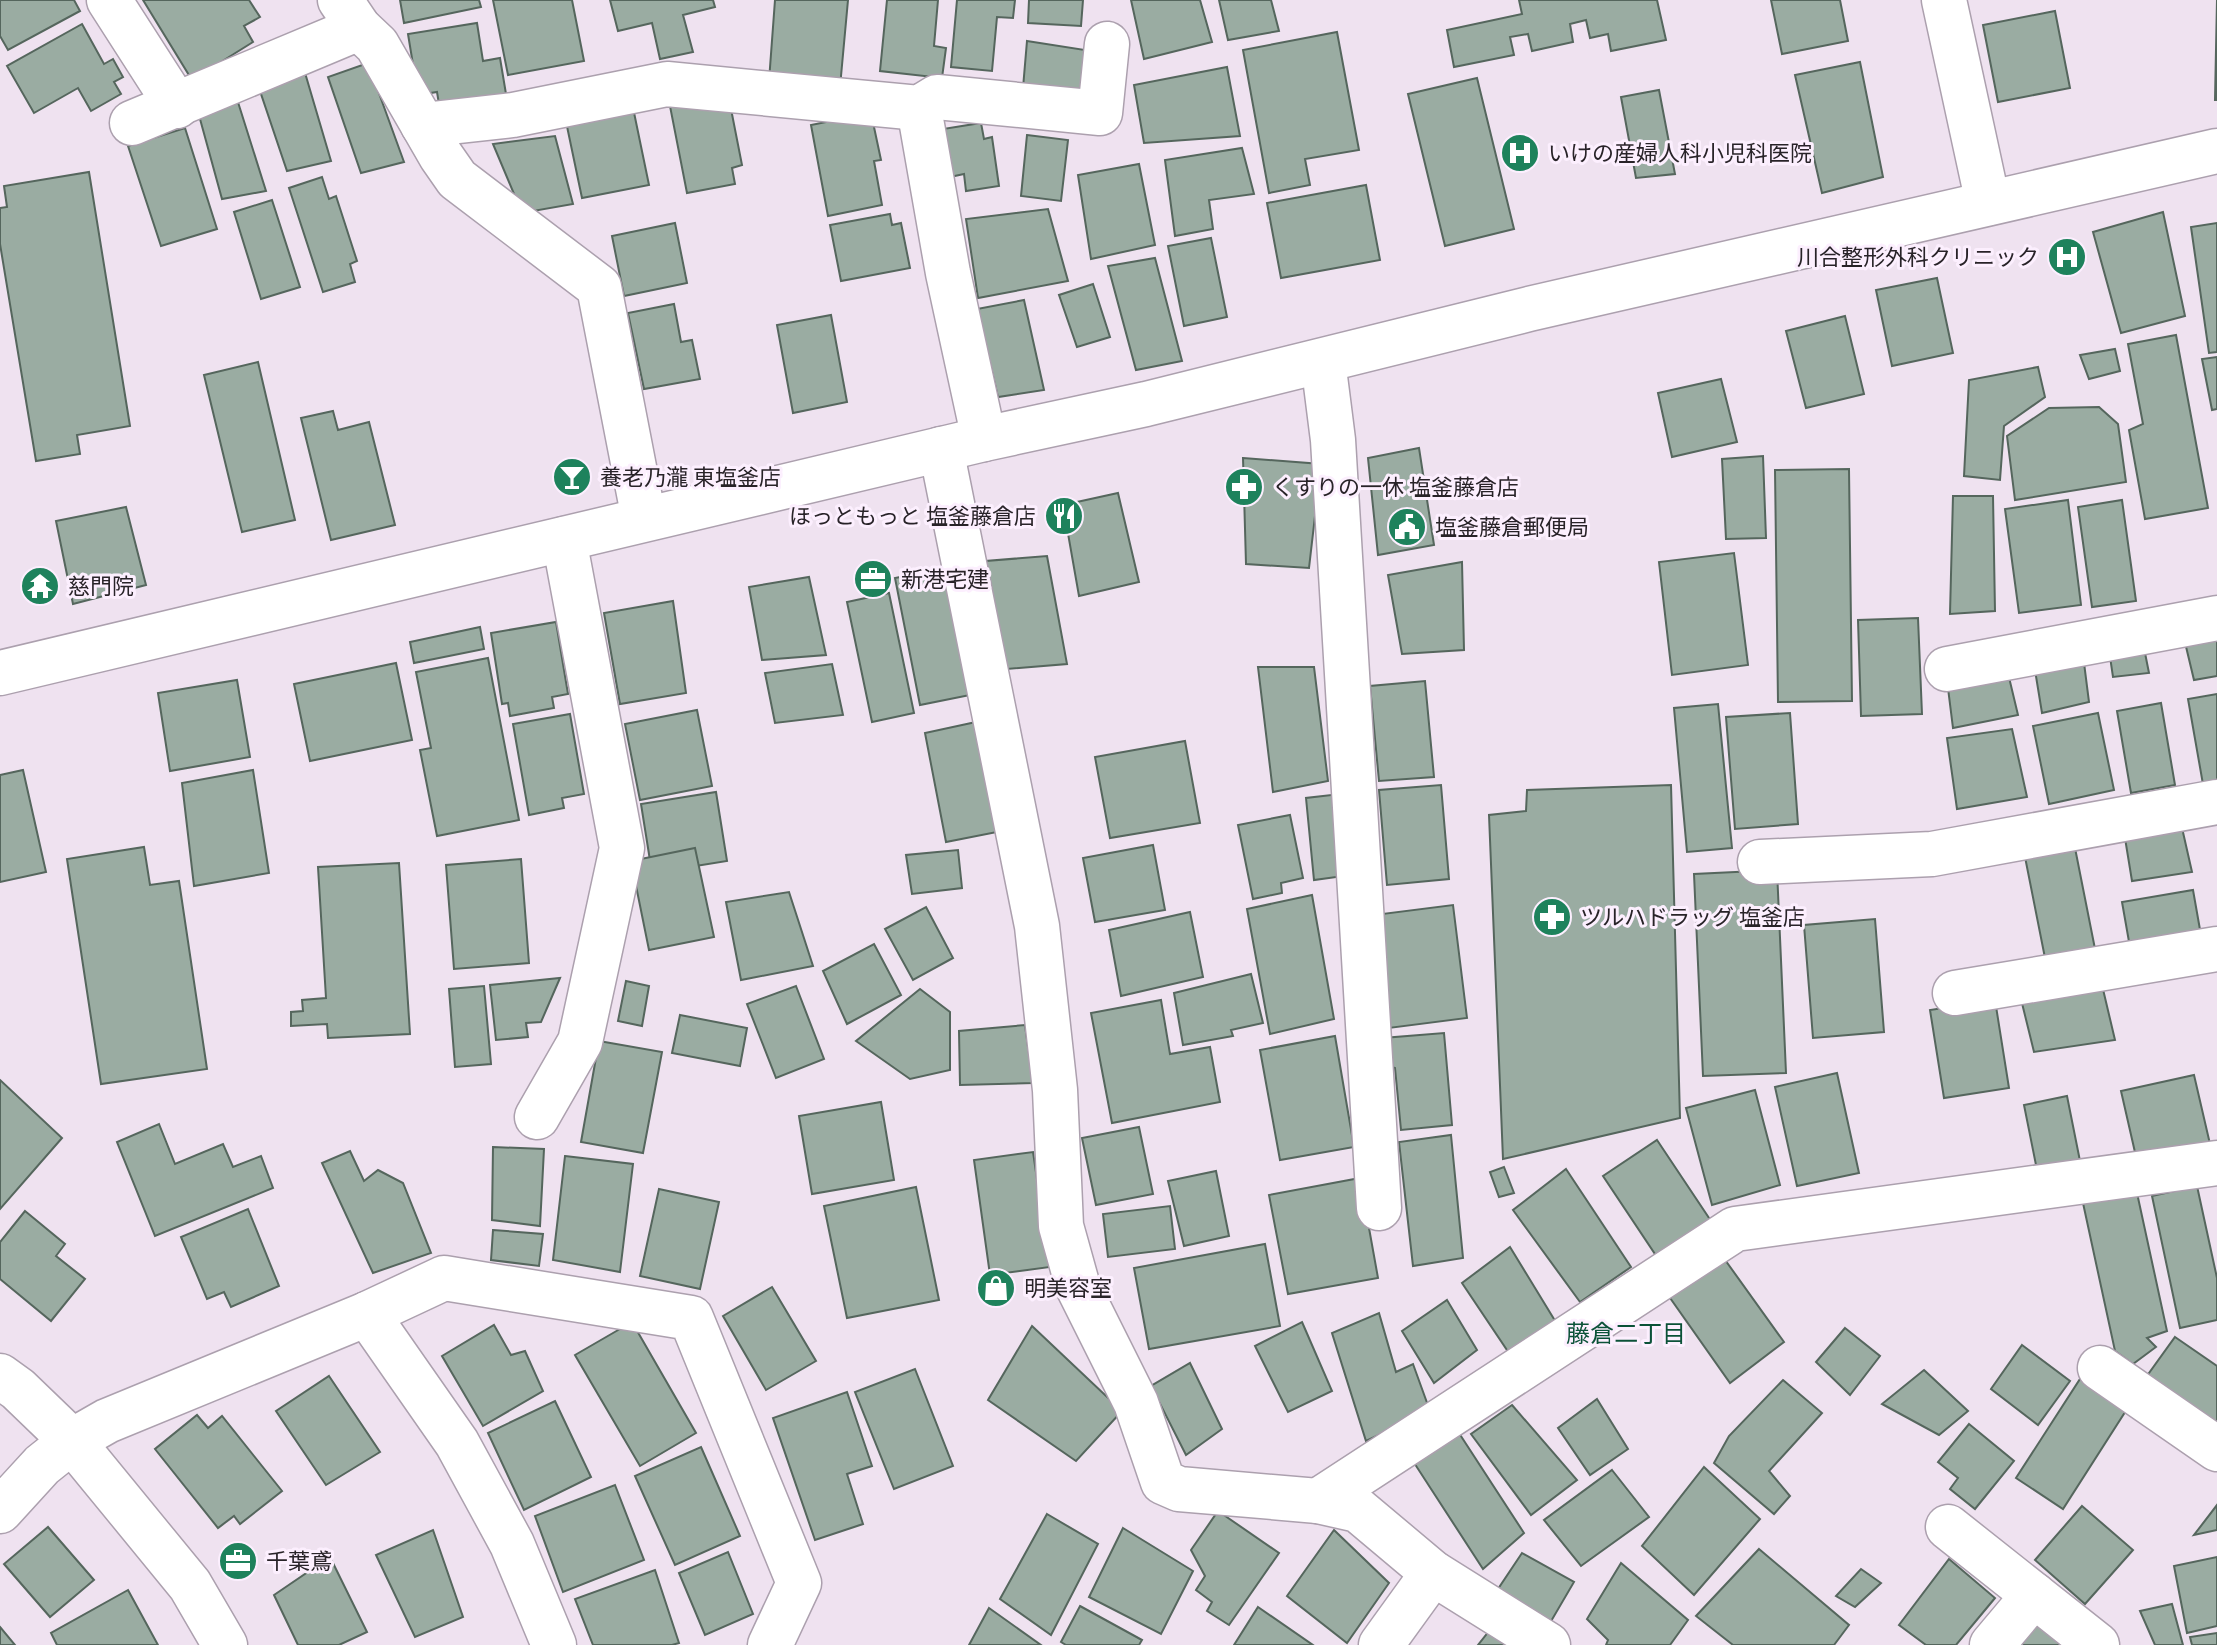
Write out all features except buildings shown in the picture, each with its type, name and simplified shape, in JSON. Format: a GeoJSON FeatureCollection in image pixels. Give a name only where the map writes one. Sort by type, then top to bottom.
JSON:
{"type":"FeatureCollection","features":[{"type":"Feature","properties":{"kind":"street"},"geometry":{"type":"LineString","coordinates":[[109,0],[177,106]]}},
{"type":"Feature","properties":{"kind":"street"},"geometry":{"type":"LineString","coordinates":[[1944,0],[1988,203]]}},
{"type":"Feature","properties":{"kind":"street"},"geometry":{"type":"LineString","coordinates":[[132,123],[177,106],[349,14],[377,45],[457,179],[599,287],[644,519]]}},
{"type":"Feature","properties":{"kind":"street"},"geometry":{"type":"LineString","coordinates":[[423,125],[513,115],[667,84],[919,108],[937,97],[1100,113],[1107,44]]}},
{"type":"Feature","properties":{"kind":"street"},"geometry":{"type":"LineString","coordinates":[[919,108],[948,273],[984,439]]}},
{"type":"Feature","properties":{"kind":"street"},"geometry":{"type":"LineString","coordinates":[[0,673],[941,449],[1146,404],[1529,309],[2217,151]]}},
{"type":"Feature","properties":{"kind":"street"},"geometry":{"type":"LineString","coordinates":[[1323,361],[1333,440],[1379,1208]]}},
{"type":"Feature","properties":{"kind":"street"},"geometry":{"type":"LineString","coordinates":[[941,449],[1037,926],[1055,1090],[1061,1226],[1078,1287],[1136,1403],[1163,1482],[1179,1489],[1318,1501],[1358,1510],[1433,1573],[1548,1645]]}},
{"type":"Feature","properties":{"kind":"street"},"geometry":{"type":"LineString","coordinates":[[537,1117],[580,1042],[622,848],[564,539]]}},
{"type":"Feature","properties":{"kind":"street"},"geometry":{"type":"LineString","coordinates":[[1947,669],[2217,618]]}},
{"type":"Feature","properties":{"kind":"street"},"geometry":{"type":"LineString","coordinates":[[1760,862],[1932,854],[2217,802]]}},
{"type":"Feature","properties":{"kind":"street"},"geometry":{"type":"LineString","coordinates":[[1955,993],[2217,949]]}},
{"type":"Feature","properties":{"kind":"street"},"geometry":{"type":"LineString","coordinates":[[1318,1501],[1735,1229],[2217,1163]]}},
{"type":"Feature","properties":{"kind":"street"},"geometry":{"type":"LineString","coordinates":[[0,1511],[42,1465],[72,1441],[107,1421],[367,1314],[444,1278],[691,1318],[799,1583],[770,1645]]}},
{"type":"Feature","properties":{"kind":"street"},"geometry":{"type":"LineString","coordinates":[[367,1314],[457,1443],[512,1544],[554,1645]]}},
{"type":"Feature","properties":{"kind":"street"},"geometry":{"type":"LineString","coordinates":[[2100,1368],[2217,1449]]}},
{"type":"Feature","properties":{"kind":"street"},"geometry":{"type":"LineString","coordinates":[[0,1376],[18,1389],[72,1441],[190,1585],[225,1645]]}},
{"type":"Feature","properties":{"kind":"street"},"geometry":{"type":"LineString","coordinates":[[1948,1527],[2097,1645]]}},
{"type":"Feature","properties":{"kind":"street"},"geometry":{"type":"LineString","coordinates":[[1381,1645],[1433,1573]]}},
{"type":"Feature","properties":{"kind":"street"},"geometry":{"type":"LineString","coordinates":[[1992,1645],[2034,1595]]}},
{"type":"Feature","properties":{"kind":"place","name":"いけの産婦人科小児科医院"},"geometry":{"type":"Point","coordinates":[1520,153]}},
{"type":"Feature","properties":{"kind":"place","name":"川合整形外科クリニック"},"geometry":{"type":"Point","coordinates":[2067,257]}},
{"type":"Feature","properties":{"kind":"place","name":"養老乃瀧 東塩釜店"},"geometry":{"type":"Point","coordinates":[572,477]}},
{"type":"Feature","properties":{"kind":"place","name":"くすりの一休 塩釜藤倉店"},"geometry":{"type":"Point","coordinates":[1244,487]}},
{"type":"Feature","properties":{"kind":"place","name":"ほっともっと 塩釜藤倉店"},"geometry":{"type":"Point","coordinates":[1064,516]}},
{"type":"Feature","properties":{"kind":"place","name":"塩釜藤倉郵便局"},"geometry":{"type":"Point","coordinates":[1407,527]}},
{"type":"Feature","properties":{"kind":"place","name":"新港宅建"},"geometry":{"type":"Point","coordinates":[873,579]}},
{"type":"Feature","properties":{"kind":"place","name":"慈門院"},"geometry":{"type":"Point","coordinates":[40,586]}},
{"type":"Feature","properties":{"kind":"place","name":"ツルハドラッグ 塩釜店"},"geometry":{"type":"Point","coordinates":[1552,917]}},
{"type":"Feature","properties":{"kind":"place","name":"明美容室"},"geometry":{"type":"Point","coordinates":[996,1288]}},
{"type":"Feature","properties":{"kind":"place","name":"千葉鳶"},"geometry":{"type":"Point","coordinates":[238,1561]}},
{"type":"Feature","properties":{"kind":"district","name":"藤倉二丁目"},"geometry":{"type":"Point","coordinates":[1626,1334]}}]}
